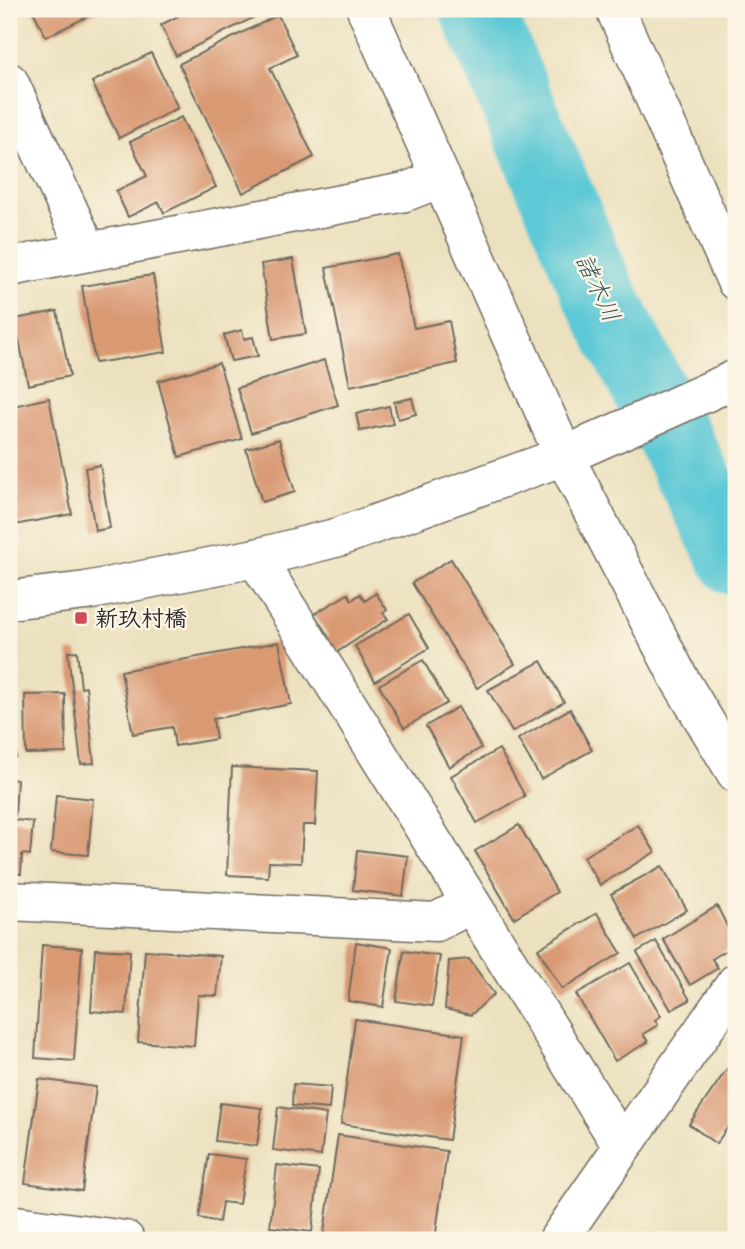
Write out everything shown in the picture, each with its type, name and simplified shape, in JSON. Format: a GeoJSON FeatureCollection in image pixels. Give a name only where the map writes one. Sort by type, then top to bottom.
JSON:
{"type":"FeatureCollection","features":[{"type":"Feature","properties":{"kind":"street"},"geometry":{"type":"LineString","coordinates":[[366,9],[441,178],[577,450],[680,680],[736,773]]}},
{"type":"Feature","properties":{"kind":"street"},"geometry":{"type":"LineString","coordinates":[[615,9],[736,281]]}},
{"type":"Feature","properties":{"kind":"street"},"geometry":{"type":"LineString","coordinates":[[9,82],[88,252]]}},
{"type":"Feature","properties":{"kind":"street"},"geometry":{"type":"LineString","coordinates":[[9,267],[405,191],[441,178]]}},
{"type":"Feature","properties":{"kind":"street"},"geometry":{"type":"LineString","coordinates":[[9,600],[86,591],[256,558],[339,537],[577,450],[736,379]]}},
{"type":"Feature","properties":{"kind":"street"},"geometry":{"type":"LineString","coordinates":[[256,558],[622,1146]]}},
{"type":"Feature","properties":{"kind":"street"},"geometry":{"type":"LineString","coordinates":[[9,901],[436,922],[471,904]]}},
{"type":"Feature","properties":{"kind":"street"},"geometry":{"type":"LineString","coordinates":[[558,1240],[736,983]]}},
{"type":"Feature","properties":{"kind":"street"},"geometry":{"type":"LineString","coordinates":[[9,1224],[125,1240]]}},
{"type":"Feature","properties":{"kind":"building"},"geometry":{"type":"Polygon","coordinates":[[[32,9],[103,9],[46,37],[32,9]]]}},
{"type":"Feature","properties":{"kind":"building"},"geometry":{"type":"Polygon","coordinates":[[[175,9],[271,9],[176,56],[161,25],[178,16],[175,9]]]}},
{"type":"Feature","properties":{"kind":"building"},"geometry":{"type":"Polygon","coordinates":[[[278,15],[297,55],[270,68],[314,157],[243,193],[179,64],[278,15]]]}},
{"type":"Feature","properties":{"kind":"building"},"geometry":{"type":"Polygon","coordinates":[[[151,53],[178,108],[119,138],[92,82],[151,53]]]}},
{"type":"Feature","properties":{"kind":"building"},"geometry":{"type":"Polygon","coordinates":[[[181,117],[216,187],[164,213],[159,202],[128,217],[116,191],[147,176],[130,142],[181,117]]]}},
{"type":"Feature","properties":{"kind":"building"},"geometry":{"type":"Polygon","coordinates":[[[398,254],[414,328],[449,321],[457,363],[350,386],[326,268],[398,254]]]}},
{"type":"Feature","properties":{"kind":"building"},"geometry":{"type":"Polygon","coordinates":[[[293,259],[306,334],[273,339],[261,264],[293,259]]]}},
{"type":"Feature","properties":{"kind":"building"},"geometry":{"type":"Polygon","coordinates":[[[153,275],[166,352],[95,363],[82,286],[153,275]]]}},
{"type":"Feature","properties":{"kind":"building"},"geometry":{"type":"Polygon","coordinates":[[[57,311],[70,376],[28,385],[15,319],[57,311]]]}},
{"type":"Feature","properties":{"kind":"building"},"geometry":{"type":"Polygon","coordinates":[[[242,330],[244,339],[253,337],[258,356],[231,361],[224,335],[242,330]]]}},
{"type":"Feature","properties":{"kind":"building"},"geometry":{"type":"Polygon","coordinates":[[[324,360],[338,405],[251,433],[237,388],[324,360]]]}},
{"type":"Feature","properties":{"kind":"building"},"geometry":{"type":"Polygon","coordinates":[[[219,363],[242,439],[179,457],[158,381],[219,363]]]}},
{"type":"Feature","properties":{"kind":"building"},"geometry":{"type":"Polygon","coordinates":[[[49,398],[72,514],[9,526],[9,407],[49,398]]]}},
{"type":"Feature","properties":{"kind":"building"},"geometry":{"type":"Polygon","coordinates":[[[412,398],[416,414],[398,419],[394,402],[412,398]]]}},
{"type":"Feature","properties":{"kind":"building"},"geometry":{"type":"Polygon","coordinates":[[[389,406],[393,424],[360,431],[356,414],[389,406]]]}},
{"type":"Feature","properties":{"kind":"building"},"geometry":{"type":"Polygon","coordinates":[[[279,439],[295,492],[262,502],[246,449],[279,439]]]}},
{"type":"Feature","properties":{"kind":"building"},"geometry":{"type":"Polygon","coordinates":[[[100,465],[110,528],[95,531],[85,468],[100,465]]]}},
{"type":"Feature","properties":{"kind":"building"},"geometry":{"type":"Polygon","coordinates":[[[451,559],[515,664],[477,688],[412,583],[451,559]]]}},
{"type":"Feature","properties":{"kind":"building"},"geometry":{"type":"Polygon","coordinates":[[[376,593],[387,610],[383,613],[388,619],[334,654],[324,639],[328,636],[314,614],[348,594],[352,600],[360,594],[365,601],[376,593]]]}},
{"type":"Feature","properties":{"kind":"building"},"geometry":{"type":"Polygon","coordinates":[[[409,614],[429,648],[375,681],[355,646],[409,614]]]}},
{"type":"Feature","properties":{"kind":"building"},"geometry":{"type":"Polygon","coordinates":[[[279,642],[291,704],[213,719],[216,739],[175,746],[172,727],[133,734],[121,671],[279,642]]]}},
{"type":"Feature","properties":{"kind":"building"},"geometry":{"type":"Polygon","coordinates":[[[77,651],[81,688],[86,687],[94,763],[81,764],[68,652],[77,651]]]}},
{"type":"Feature","properties":{"kind":"building"},"geometry":{"type":"Polygon","coordinates":[[[423,660],[447,703],[404,728],[379,685],[423,660]]]}},
{"type":"Feature","properties":{"kind":"building"},"geometry":{"type":"Polygon","coordinates":[[[541,661],[564,702],[512,732],[488,690],[541,661]]]}},
{"type":"Feature","properties":{"kind":"building"},"geometry":{"type":"Polygon","coordinates":[[[9,683],[16,757],[9,758],[9,683]]]}},
{"type":"Feature","properties":{"kind":"building"},"geometry":{"type":"Polygon","coordinates":[[[65,694],[66,753],[26,754],[25,695],[65,694]]]}},
{"type":"Feature","properties":{"kind":"building"},"geometry":{"type":"Polygon","coordinates":[[[458,707],[481,748],[449,767],[426,726],[458,707]]]}},
{"type":"Feature","properties":{"kind":"building"},"geometry":{"type":"Polygon","coordinates":[[[570,709],[592,750],[541,779],[518,739],[570,709]]]}},
{"type":"Feature","properties":{"kind":"building"},"geometry":{"type":"Polygon","coordinates":[[[499,749],[525,796],[477,823],[451,776],[499,749]]]}},
{"type":"Feature","properties":{"kind":"building"},"geometry":{"type":"Polygon","coordinates":[[[232,767],[318,771],[315,825],[303,825],[301,863],[269,862],[268,877],[227,875],[232,767]]]}},
{"type":"Feature","properties":{"kind":"building"},"geometry":{"type":"Polygon","coordinates":[[[9,779],[17,780],[15,814],[9,813],[9,779]]]}},
{"type":"Feature","properties":{"kind":"building"},"geometry":{"type":"Polygon","coordinates":[[[56,795],[93,799],[88,855],[51,852],[56,795]]]}},
{"type":"Feature","properties":{"kind":"building"},"geometry":{"type":"Polygon","coordinates":[[[9,819],[33,822],[30,855],[22,854],[21,874],[9,872],[9,819]]]}},
{"type":"Feature","properties":{"kind":"building"},"geometry":{"type":"Polygon","coordinates":[[[519,825],[557,892],[514,918],[475,851],[519,825]]]}},
{"type":"Feature","properties":{"kind":"building"},"geometry":{"type":"Polygon","coordinates":[[[638,825],[655,852],[600,885],[583,857],[638,825]]]}},
{"type":"Feature","properties":{"kind":"building"},"geometry":{"type":"Polygon","coordinates":[[[357,850],[408,856],[403,896],[353,890],[357,850]]]}},
{"type":"Feature","properties":{"kind":"building"},"geometry":{"type":"Polygon","coordinates":[[[662,866],[687,910],[637,939],[611,894],[662,866]]]}},
{"type":"Feature","properties":{"kind":"building"},"geometry":{"type":"Polygon","coordinates":[[[717,906],[736,944],[712,959],[718,968],[690,985],[663,939],[717,906]]]}},
{"type":"Feature","properties":{"kind":"building"},"geometry":{"type":"Polygon","coordinates":[[[597,913],[621,953],[562,989],[538,949],[597,913]]]}},
{"type":"Feature","properties":{"kind":"building"},"geometry":{"type":"Polygon","coordinates":[[[656,941],[690,1000],[671,1010],[637,952],[656,941]]]}},
{"type":"Feature","properties":{"kind":"building"},"geometry":{"type":"Polygon","coordinates":[[[356,942],[392,948],[383,1007],[348,1001],[356,942]]]}},
{"type":"Feature","properties":{"kind":"building"},"geometry":{"type":"Polygon","coordinates":[[[42,945],[82,948],[74,1061],[35,1058],[42,945]]]}},
{"type":"Feature","properties":{"kind":"building"},"geometry":{"type":"Polygon","coordinates":[[[95,949],[130,951],[126,1014],[91,1011],[95,949]]]}},
{"type":"Feature","properties":{"kind":"building"},"geometry":{"type":"Polygon","coordinates":[[[145,950],[221,956],[217,996],[198,995],[194,1046],[138,1042],[145,950]]]}},
{"type":"Feature","properties":{"kind":"building"},"geometry":{"type":"Polygon","coordinates":[[[404,951],[440,956],[432,1006],[396,1001],[404,951]]]}},
{"type":"Feature","properties":{"kind":"building"},"geometry":{"type":"Polygon","coordinates":[[[469,959],[494,994],[471,1015],[445,1009],[449,961],[469,959]]]}},
{"type":"Feature","properties":{"kind":"building"},"geometry":{"type":"Polygon","coordinates":[[[630,963],[661,1016],[655,1020],[658,1025],[643,1034],[648,1042],[615,1061],[576,994],[630,963]]]}},
{"type":"Feature","properties":{"kind":"building"},"geometry":{"type":"Polygon","coordinates":[[[355,1019],[464,1035],[449,1140],[341,1124],[355,1019]]]}},
{"type":"Feature","properties":{"kind":"building"},"geometry":{"type":"Polygon","coordinates":[[[736,1056],[736,1115],[716,1144],[689,1124],[736,1056]]]}},
{"type":"Feature","properties":{"kind":"building"},"geometry":{"type":"Polygon","coordinates":[[[39,1079],[96,1087],[82,1191],[25,1183],[39,1079]]]}},
{"type":"Feature","properties":{"kind":"building"},"geometry":{"type":"Polygon","coordinates":[[[293,1084],[331,1087],[329,1109],[292,1106],[293,1084]]]}},
{"type":"Feature","properties":{"kind":"building"},"geometry":{"type":"Polygon","coordinates":[[[220,1103],[262,1108],[257,1146],[215,1141],[220,1103]]]}},
{"type":"Feature","properties":{"kind":"building"},"geometry":{"type":"Polygon","coordinates":[[[278,1107],[326,1114],[321,1156],[273,1150],[278,1107]]]}},
{"type":"Feature","properties":{"kind":"building"},"geometry":{"type":"Polygon","coordinates":[[[338,1135],[447,1151],[435,1240],[323,1239],[338,1135]]]}},
{"type":"Feature","properties":{"kind":"building"},"geometry":{"type":"Polygon","coordinates":[[[209,1154],[246,1159],[239,1204],[222,1202],[219,1222],[199,1218],[209,1154]]]}},
{"type":"Feature","properties":{"kind":"building"},"geometry":{"type":"Polygon","coordinates":[[[277,1165],[319,1170],[312,1232],[270,1227],[277,1165]]]}},
{"type":"Feature","properties":{"kind":"waterway","name":"諸木川"},"geometry":{"type":"LineString","coordinates":[[477,9],[596,287],[736,559]]}},
{"type":"Feature","properties":{"kind":"place","name":"新玖村橋"},"geometry":{"type":"Point","coordinates":[81,618]}}]}
